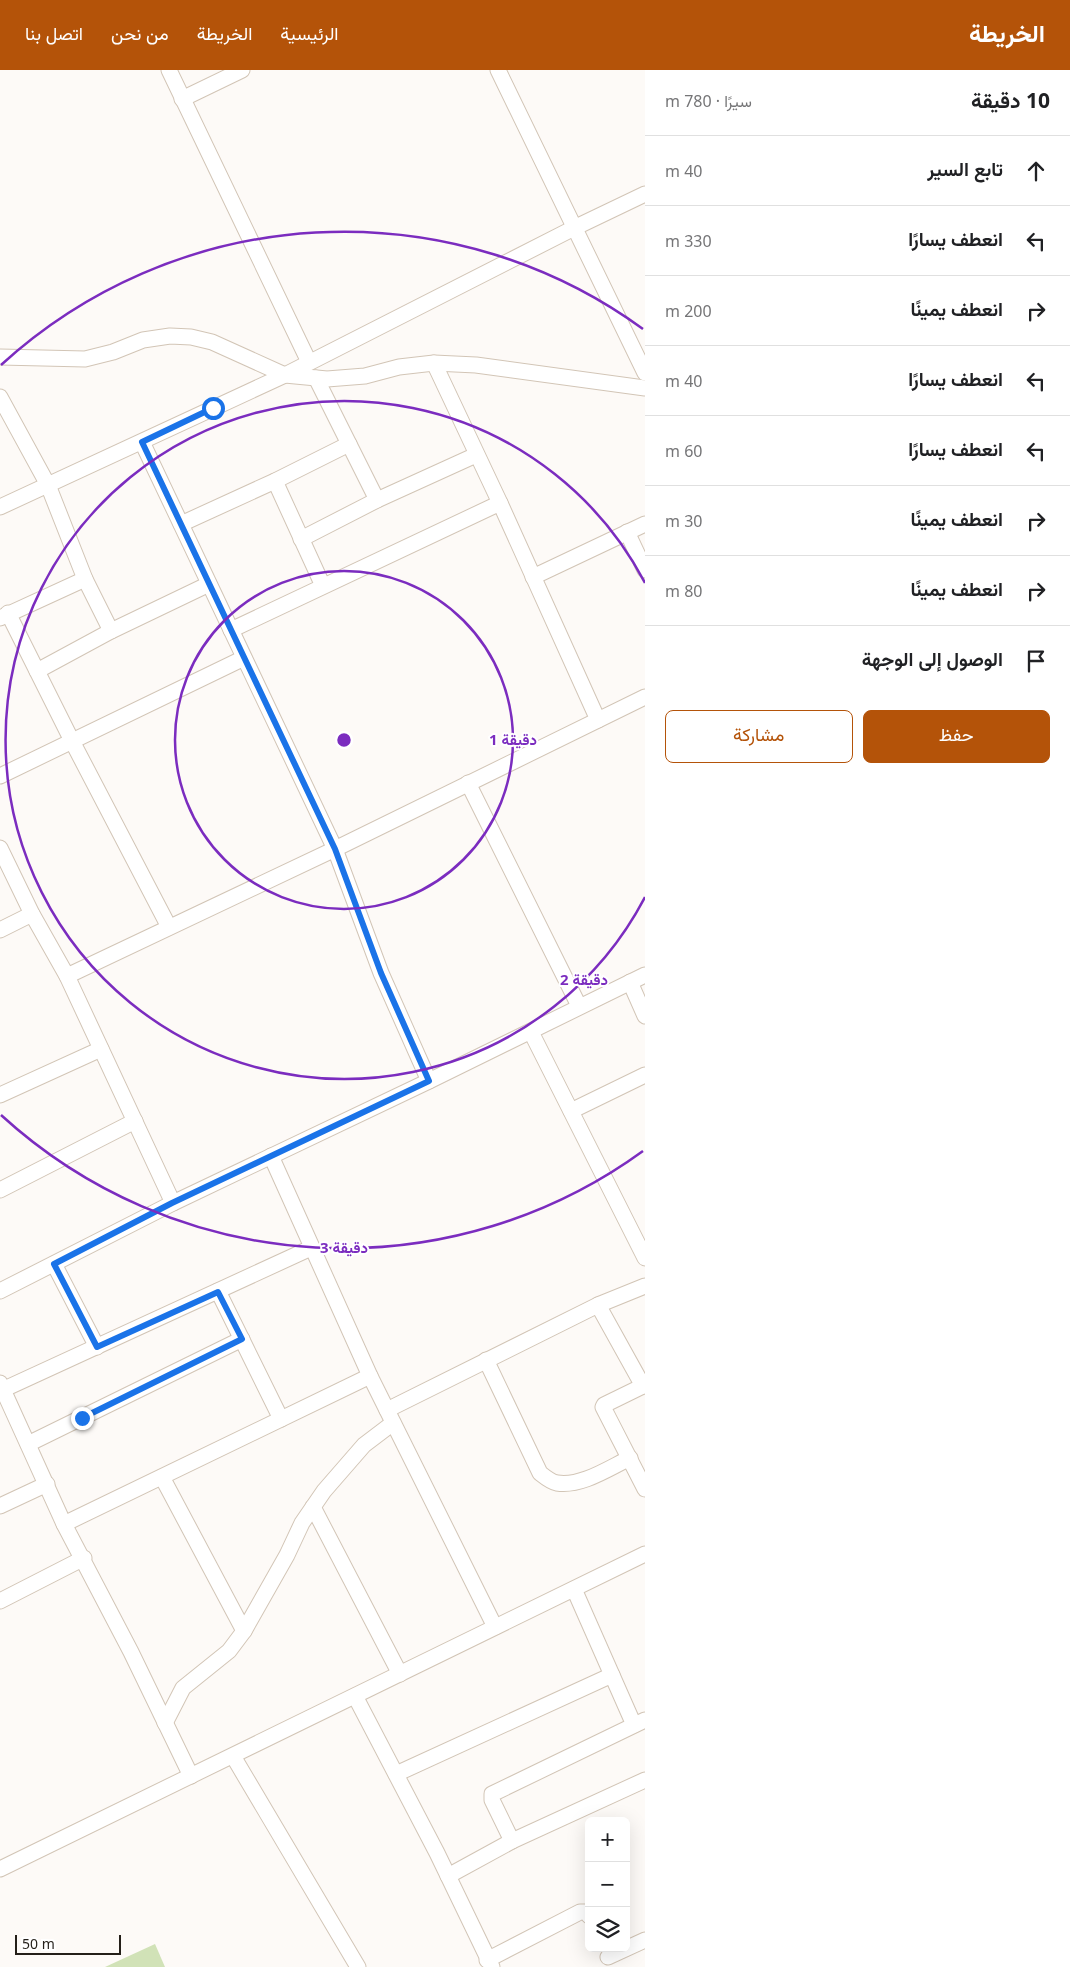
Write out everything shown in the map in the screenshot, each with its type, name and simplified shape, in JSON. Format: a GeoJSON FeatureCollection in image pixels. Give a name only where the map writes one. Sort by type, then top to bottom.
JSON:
{"type":"FeatureCollection","features":[{"type":"Feature","properties":{"kind":"street"},"geometry":{"type":"LineString","coordinates":[[169,70],[309,362]]}},
{"type":"Feature","properties":{"kind":"street"},"geometry":{"type":"LineString","coordinates":[[182,98],[242,70]]}},
{"type":"Feature","properties":{"kind":"street"},"geometry":{"type":"LineString","coordinates":[[498,70],[645,373]]}},
{"type":"Feature","properties":{"kind":"street"},"geometry":{"type":"LineString","coordinates":[[0,507],[309,362],[645,194]]}},
{"type":"Feature","properties":{"kind":"street"},"geometry":{"type":"LineString","coordinates":[[0,357],[85,359],[113,352],[143,340],[170,336],[191,336],[212,342],[284,374],[316,378],[365,376],[399,367],[434,363],[476,365],[645,388]]}},
{"type":"Feature","properties":{"kind":"street"},"geometry":{"type":"LineString","coordinates":[[434,363],[500,503],[598,720]]}},
{"type":"Feature","properties":{"kind":"street"},"geometry":{"type":"LineString","coordinates":[[316,378],[377,500]]}},
{"type":"Feature","properties":{"kind":"street"},"geometry":{"type":"LineString","coordinates":[[0,398],[48,485],[85,579],[110,631]]}},
{"type":"Feature","properties":{"kind":"street"},"geometry":{"type":"LineString","coordinates":[[142,442],[335,849],[381,973],[429,1081]]}},
{"type":"Feature","properties":{"kind":"street"},"geometry":{"type":"LineString","coordinates":[[181,524],[275,481],[349,444]]}},
{"type":"Feature","properties":{"kind":"street"},"geometry":{"type":"LineString","coordinates":[[301,538],[377,500],[476,455]]}},
{"type":"Feature","properties":{"kind":"street"},"geometry":{"type":"LineString","coordinates":[[275,481],[323,586]]}},
{"type":"Feature","properties":{"kind":"street"},"geometry":{"type":"LineString","coordinates":[[231,630],[500,503]]}},
{"type":"Feature","properties":{"kind":"street"},"geometry":{"type":"LineString","coordinates":[[533,577],[645,524]]}},
{"type":"Feature","properties":{"kind":"street"},"geometry":{"type":"LineString","coordinates":[[627,532],[645,570]]}},
{"type":"Feature","properties":{"kind":"street"},"geometry":{"type":"LineString","coordinates":[[85,579],[4,616],[37,671],[169,927]]}},
{"type":"Feature","properties":{"kind":"street"},"geometry":{"type":"LineString","coordinates":[[37,671],[110,631],[210,584]]}},
{"type":"Feature","properties":{"kind":"street"},"geometry":{"type":"LineString","coordinates":[[0,776],[244,658]]}},
{"type":"Feature","properties":{"kind":"street"},"geometry":{"type":"LineString","coordinates":[[67,976],[335,849],[645,696]]}},
{"type":"Feature","properties":{"kind":"street"},"geometry":{"type":"LineString","coordinates":[[468,783],[579,1006]]}},
{"type":"Feature","properties":{"kind":"street"},"geometry":{"type":"LineString","coordinates":[[0,848],[32,914],[67,976],[172,1203]]}},
{"type":"Feature","properties":{"kind":"street"},"geometry":{"type":"LineString","coordinates":[[0,930],[32,914]]}},
{"type":"Feature","properties":{"kind":"street"},"geometry":{"type":"LineString","coordinates":[[0,1291],[172,1203],[531,1032],[579,1006],[645,975]]}},
{"type":"Feature","properties":{"kind":"street"},"geometry":{"type":"LineString","coordinates":[[630,982],[645,1016]]}},
{"type":"Feature","properties":{"kind":"street"},"geometry":{"type":"LineString","coordinates":[[531,1032],[645,1258]]}},
{"type":"Feature","properties":{"kind":"street"},"geometry":{"type":"LineString","coordinates":[[1,1091],[101,1049]]}},
{"type":"Feature","properties":{"kind":"street"},"geometry":{"type":"LineString","coordinates":[[571,1111],[645,1075]]}},
{"type":"Feature","properties":{"kind":"street"},"geometry":{"type":"LineString","coordinates":[[0,1190],[135,1121]]}},
{"type":"Feature","properties":{"kind":"street"},"geometry":{"type":"LineString","coordinates":[[272,1156],[311,1248],[370,1376],[495,1627]]}},
{"type":"Feature","properties":{"kind":"street"},"geometry":{"type":"LineString","coordinates":[[191,1776],[84,1558],[64,1524],[1,1388],[97,1347],[311,1248]]}},
{"type":"Feature","properties":{"kind":"street"},"geometry":{"type":"LineString","coordinates":[[54,1264],[97,1347]]}},
{"type":"Feature","properties":{"kind":"street"},"geometry":{"type":"LineString","coordinates":[[165,1723],[183,1688],[230,1651],[244,1631],[312,1507],[350,1459],[379,1432],[390,1416],[486,1360],[598,1305],[645,1286]]}},
{"type":"Feature","properties":{"kind":"street"},"geometry":{"type":"LineString","coordinates":[[218,1292],[281,1419]]}},
{"type":"Feature","properties":{"kind":"street"},"geometry":{"type":"LineString","coordinates":[[598,1305],[644,1386],[603,1407],[645,1489]]}},
{"type":"Feature","properties":{"kind":"street"},"geometry":{"type":"LineString","coordinates":[[28,1444],[242,1339]]}},
{"type":"Feature","properties":{"kind":"street"},"geometry":{"type":"LineString","coordinates":[[486,1360],[540,1473],[547,1479],[556,1483],[574,1482],[591,1477],[630,1458]]}},
{"type":"Feature","properties":{"kind":"street"},"geometry":{"type":"LineString","coordinates":[[64,1524],[370,1376]]}},
{"type":"Feature","properties":{"kind":"street"},"geometry":{"type":"LineString","coordinates":[[162,1477],[244,1631]]}},
{"type":"Feature","properties":{"kind":"street"},"geometry":{"type":"LineString","coordinates":[[0,1506],[47,1484]]}},
{"type":"Feature","properties":{"kind":"street"},"geometry":{"type":"LineString","coordinates":[[312,1507],[400,1674]]}},
{"type":"Feature","properties":{"kind":"street"},"geometry":{"type":"LineString","coordinates":[[0,1869],[645,1554]]}},
{"type":"Feature","properties":{"kind":"street"},"geometry":{"type":"LineString","coordinates":[[0,1601],[84,1558]]}},
{"type":"Feature","properties":{"kind":"street"},"geometry":{"type":"LineString","coordinates":[[512,1841],[492,1800],[492,1794],[640,1723],[612,1675],[574,1589]]}},
{"type":"Feature","properties":{"kind":"street"},"geometry":{"type":"LineString","coordinates":[[396,1774],[612,1675]]}},
{"type":"Feature","properties":{"kind":"street"},"geometry":{"type":"LineString","coordinates":[[355,1696],[448,1876],[490,1964],[580,1912],[585,1912]]}},
{"type":"Feature","properties":{"kind":"street"},"geometry":{"type":"LineString","coordinates":[[233,1756],[358,1967]]}},
{"type":"Feature","properties":{"kind":"street"},"geometry":{"type":"LineString","coordinates":[[448,1876],[512,1841],[645,1780]]}},
{"type":"Feature","properties":{"kind":"street"},"geometry":{"type":"LineString","coordinates":[[609,1957],[645,1940]]}},
{"type":"Feature","properties":{"kind":"green space"},"geometry":{"type":"Polygon","coordinates":[[[155,1944],[165,1967],[105,1967],[155,1944]]]}},
{"type":"Feature","properties":{"kind":"route"},"geometry":{"type":"LineString","coordinates":[[82,1418],[242,1339],[218,1292],[97,1347],[54,1264],[172,1203],[429,1081],[381,973],[335,849],[142,442],[213,408]]}}]}
